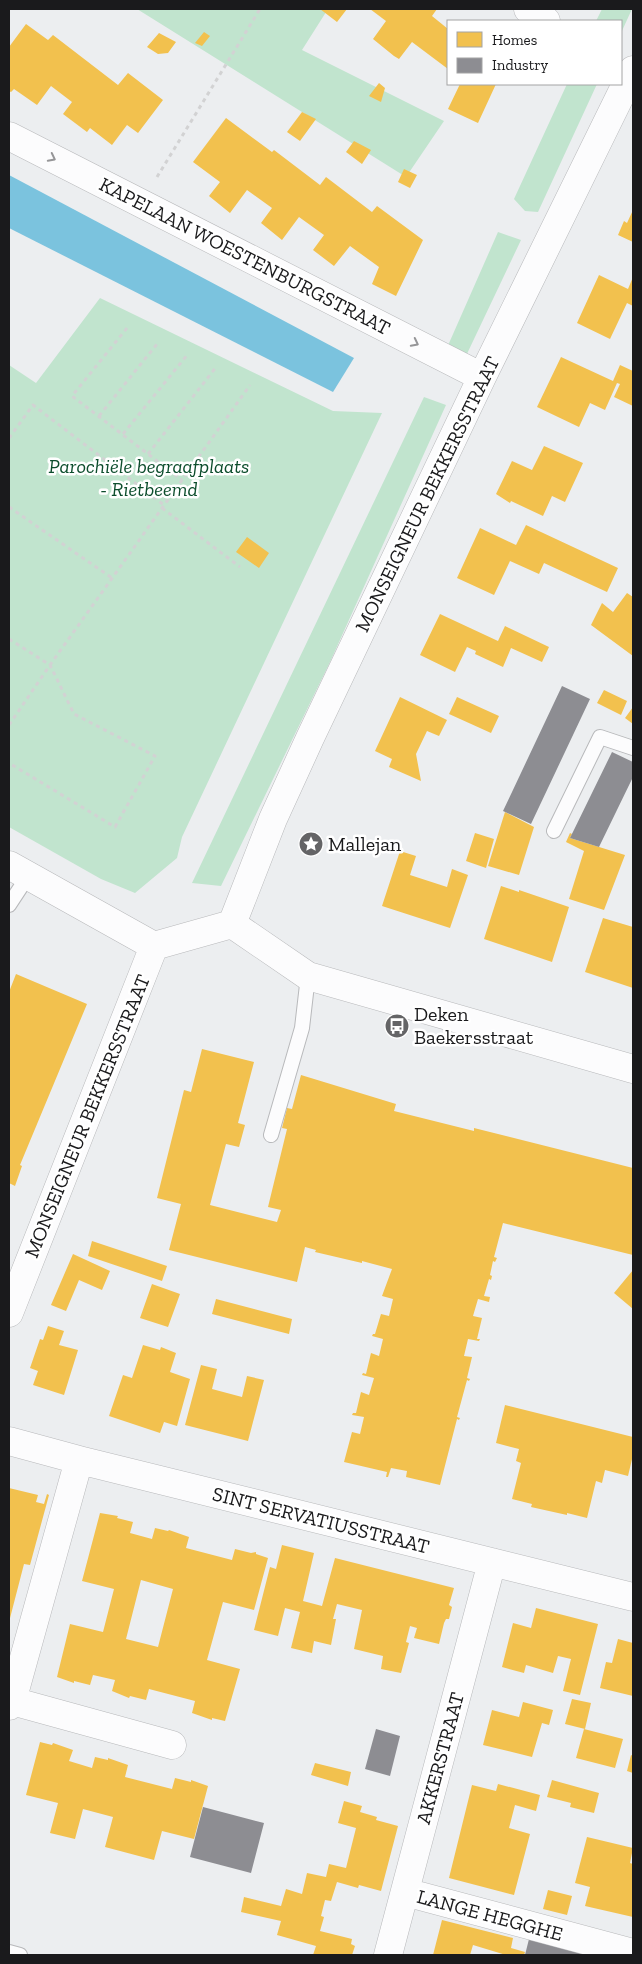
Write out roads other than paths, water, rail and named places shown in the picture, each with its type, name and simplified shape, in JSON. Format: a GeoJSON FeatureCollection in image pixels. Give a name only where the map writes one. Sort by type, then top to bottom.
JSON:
{"type":"FeatureCollection","features":[{"type":"Feature","properties":{"kind":"street"},"geometry":{"type":"LineString","coordinates":[[528,9],[544,20]]}},
{"type":"Feature","properties":{"kind":"street","name":"MONSEIGNEUR BEKKERSSTRAAT"},"geometry":{"type":"LineString","coordinates":[[232,924],[273,819],[310,738],[628,73]]}},
{"type":"Feature","properties":{"kind":"street","name":"KAPELAAN WOESTENBURGSTRAAT"},"geometry":{"type":"LineString","coordinates":[[9,136],[482,377]]}},
{"type":"Feature","properties":{"kind":"street"},"geometry":{"type":"LineString","coordinates":[[18,871],[154,946],[232,924],[308,976],[633,1069]]}},
{"type":"Feature","properties":{"kind":"street","name":"MONSEIGNEUR BEKKERSSTRAAT"},"geometry":{"type":"LineString","coordinates":[[9,1313],[154,946]]}},
{"type":"Feature","properties":{"kind":"street","name":"SINT SERVATIUSSTRAAT"},"geometry":{"type":"LineString","coordinates":[[9,1441],[633,1597]]}},
{"type":"Feature","properties":{"kind":"street"},"geometry":{"type":"LineString","coordinates":[[79,1460],[10,1703],[172,1745]]}},
{"type":"Feature","properties":{"kind":"street","name":"AKKERSTRAAT"},"geometry":{"type":"LineString","coordinates":[[388,1955],[492,1562]]}},
{"type":"Feature","properties":{"kind":"street","name":"LANGE HEGGHE"},"geometry":{"type":"LineString","coordinates":[[405,1892],[633,1953]]}},
{"type":"Feature","properties":{"kind":"lane"},"geometry":{"type":"LineString","coordinates":[[554,831],[600,737],[633,748]]}},
{"type":"Feature","properties":{"kind":"lane"},"geometry":{"type":"LineString","coordinates":[[9,905],[18,871]]}},
{"type":"Feature","properties":{"kind":"lane"},"geometry":{"type":"LineString","coordinates":[[271,1135],[302,1028],[308,976]]}},
{"type":"Feature","properties":{"kind":"lane"},"geometry":{"type":"LineString","coordinates":[[9,1952],[20,1955]]}},
{"type":"Feature","properties":{"kind":"water"},"geometry":{"type":"Polygon","coordinates":[[[9,175],[354,358],[333,392],[9,228],[9,175]]]}},
{"type":"Feature","properties":{"kind":"place","name":"Mallejan"},"geometry":{"type":"Point","coordinates":[311,844]}},
{"type":"Feature","properties":{"kind":"place","name":"Deken Baekersstraat"},"geometry":{"type":"Point","coordinates":[397,1026]}},
{"type":"Feature","properties":{"kind":"park label","name":"Parochiële begraafplaats - Rietbeemd"},"geometry":{"type":"Point","coordinates":[149,478]}}]}
